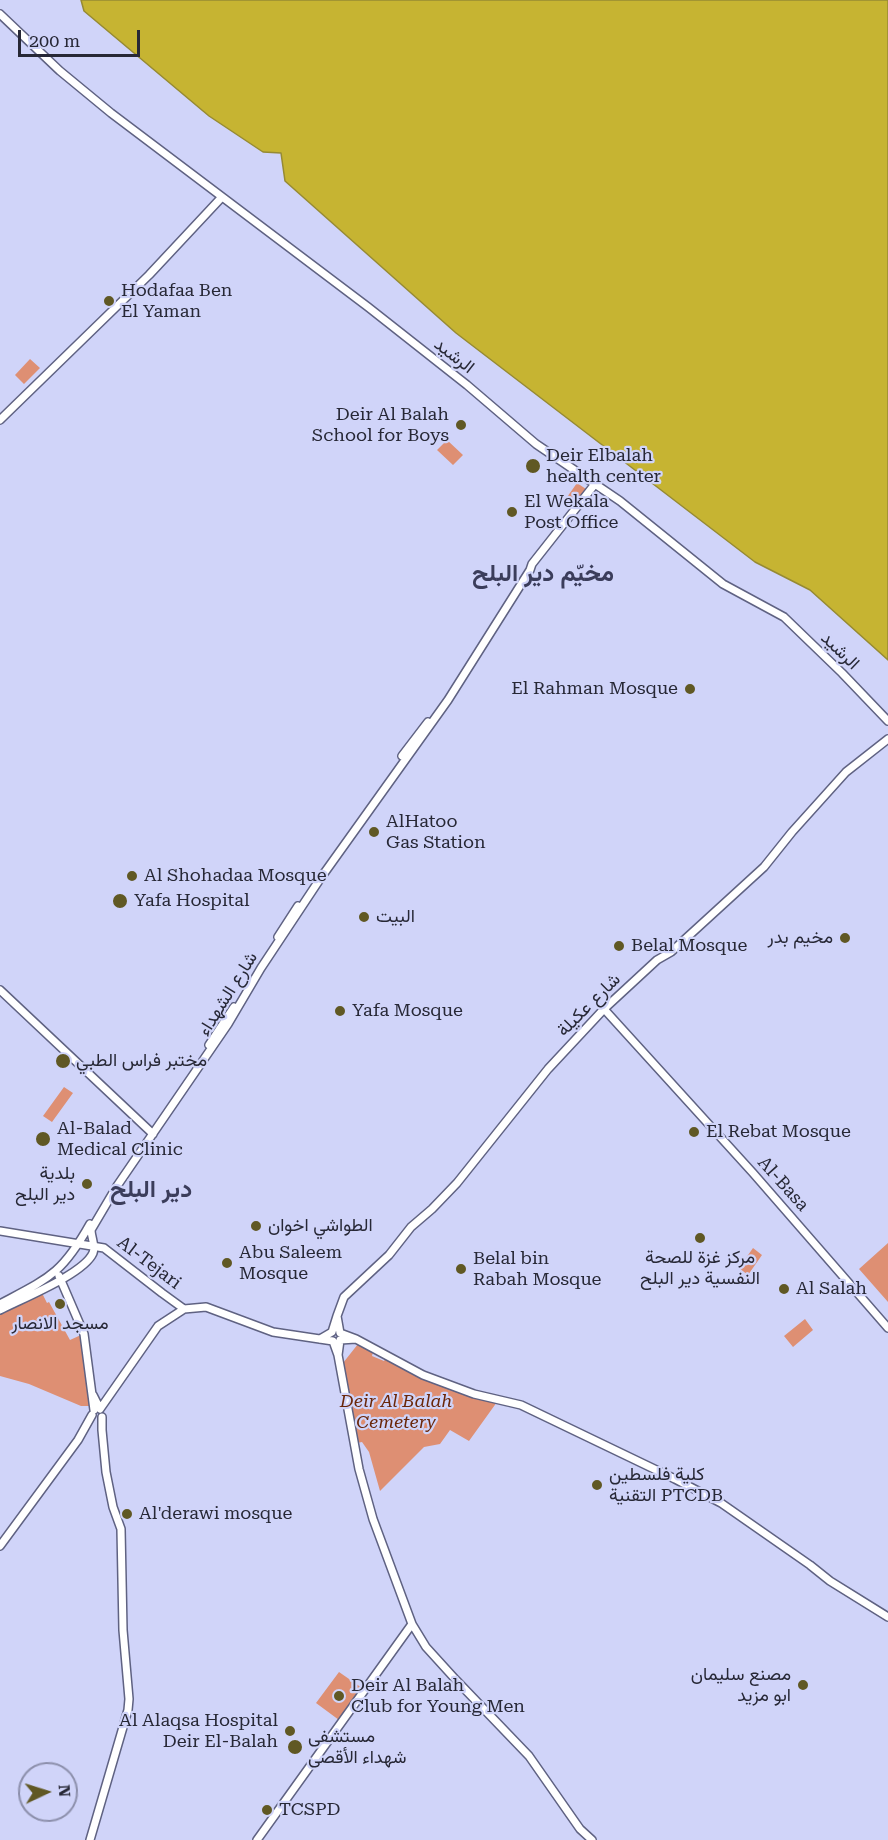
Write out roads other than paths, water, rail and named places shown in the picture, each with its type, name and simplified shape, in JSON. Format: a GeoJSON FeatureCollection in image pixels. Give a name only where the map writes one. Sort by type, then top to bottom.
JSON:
{"type":"FeatureCollection","features":[{"type":"Feature","properties":{"kind":"street","name":"الرشيد"},"geometry":{"type":"LineString","coordinates":[[0,14],[68,78],[221,198],[368,307],[467,385],[536,444],[620,501],[723,584],[784,617],[888,722]]}},
{"type":"Feature","properties":{"kind":"street"},"geometry":{"type":"LineString","coordinates":[[0,420],[149,275],[221,198]]}},
{"type":"Feature","properties":{"kind":"street","name":"شارع الشهداء"},"geometry":{"type":"LineString","coordinates":[[94,1246],[90,1230],[117,1186],[228,1024],[261,968],[320,879],[396,771],[424,736],[532,564],[595,484]]}},
{"type":"Feature","properties":{"kind":"street","name":"شارع عكيلة"},"geometry":{"type":"LineString","coordinates":[[336,1336],[337,1316],[344,1297],[389,1255],[411,1227],[457,1183],[548,1069],[604,1009],[764,867],[792,831],[846,772],[888,739]]}},
{"type":"Feature","properties":{"kind":"street"},"geometry":{"type":"LineString","coordinates":[[0,990],[151,1135]]}},
{"type":"Feature","properties":{"kind":"street"},"geometry":{"type":"LineString","coordinates":[[0,995],[151,1135]]}},
{"type":"Feature","properties":{"kind":"street","name":"Al-Basa"},"geometry":{"type":"LineString","coordinates":[[604,1009],[753,1173],[888,1328]]}},
{"type":"Feature","properties":{"kind":"street","name":"شارع الشهداء"},"geometry":{"type":"LineString","coordinates":[[0,1304],[41,1283],[58,1271],[80,1244],[105,1198],[151,1135]]}},
{"type":"Feature","properties":{"kind":"street"},"geometry":{"type":"LineString","coordinates":[[64,1241],[75,1239],[86,1230]]}},
{"type":"Feature","properties":{"kind":"street"},"geometry":{"type":"LineString","coordinates":[[0,1231],[94,1246],[90,1257],[75,1271],[0,1310]]}},
{"type":"Feature","properties":{"kind":"street"},"geometry":{"type":"LineString","coordinates":[[64,1241],[70,1249],[70,1257]]}},
{"type":"Feature","properties":{"kind":"street","name":"Al-Tejari"},"geometry":{"type":"LineString","coordinates":[[94,1246],[107,1250],[184,1309]]}},
{"type":"Feature","properties":{"kind":"street"},"geometry":{"type":"LineString","coordinates":[[58,1271],[59,1281],[84,1334],[93,1395],[102,1430],[112,1507],[121,1529],[123,1630],[128,1710],[90,1840]]}},
{"type":"Feature","properties":{"kind":"street"},"geometry":{"type":"LineString","coordinates":[[0,1546],[99,1412],[158,1326],[184,1309],[206,1307],[273,1332],[313,1340],[336,1336],[356,1339],[423,1375],[474,1394],[521,1405],[721,1503],[830,1581],[888,1617]]}},
{"type":"Feature","properties":{"kind":"street"},"geometry":{"type":"LineString","coordinates":[[336,1336],[359,1469],[373,1519],[412,1624],[426,1647],[529,1756],[580,1829],[592,1840]]}},
{"type":"Feature","properties":{"kind":"street"},"geometry":{"type":"LineString","coordinates":[[257,1840],[412,1624]]}},
{"type":"Feature","properties":{"kind":"place","name":"Hodafaa Ben El Yaman"},"geometry":{"type":"Point","coordinates":[109,301]}},
{"type":"Feature","properties":{"kind":"place","name":"Deir Al Balah School for Boys"},"geometry":{"type":"Point","coordinates":[461,425]}},
{"type":"Feature","properties":{"kind":"place","name":"Deir Elbalah health center"},"geometry":{"type":"Point","coordinates":[533,466]}},
{"type":"Feature","properties":{"kind":"place","name":"El Wekala Post Office"},"geometry":{"type":"Point","coordinates":[512,512]}},
{"type":"Feature","properties":{"kind":"place","name":"El Rahman Mosque"},"geometry":{"type":"Point","coordinates":[690,689]}},
{"type":"Feature","properties":{"kind":"place","name":"AlHatoo Gas Station"},"geometry":{"type":"Point","coordinates":[374,832]}},
{"type":"Feature","properties":{"kind":"place","name":"Al Shohadaa Mosque"},"geometry":{"type":"Point","coordinates":[132,876]}},
{"type":"Feature","properties":{"kind":"place","name":"Yafa Hospital"},"geometry":{"type":"Point","coordinates":[120,901]}},
{"type":"Feature","properties":{"kind":"place","name":"البيت"},"geometry":{"type":"Point","coordinates":[364,917]}},
{"type":"Feature","properties":{"kind":"place","name":"مخيم بدر"},"geometry":{"type":"Point","coordinates":[845,938]}},
{"type":"Feature","properties":{"kind":"place","name":"Belal Mosque"},"geometry":{"type":"Point","coordinates":[619,946]}},
{"type":"Feature","properties":{"kind":"place","name":"Yafa Mosque"},"geometry":{"type":"Point","coordinates":[340,1011]}},
{"type":"Feature","properties":{"kind":"place","name":"مختبر فراس الطبي"},"geometry":{"type":"Point","coordinates":[63,1061]}},
{"type":"Feature","properties":{"kind":"place","name":"El Rebat Mosque"},"geometry":{"type":"Point","coordinates":[694,1132]}},
{"type":"Feature","properties":{"kind":"place","name":"Al-Balad Medical Clinic"},"geometry":{"type":"Point","coordinates":[43,1139]}},
{"type":"Feature","properties":{"kind":"place","name":"بلدية دير البلح"},"geometry":{"type":"Point","coordinates":[87,1184]}},
{"type":"Feature","properties":{"kind":"place","name":"الطواشي اخوان"},"geometry":{"type":"Point","coordinates":[256,1226]}},
{"type":"Feature","properties":{"kind":"place","name":"مركز غزة للصحة النفسية دير البلح"},"geometry":{"type":"Point","coordinates":[700,1238]}},
{"type":"Feature","properties":{"kind":"place","name":"Abu Saleem Mosque"},"geometry":{"type":"Point","coordinates":[227,1263]}},
{"type":"Feature","properties":{"kind":"place","name":"Belal bin Rabah Mosque"},"geometry":{"type":"Point","coordinates":[461,1269]}},
{"type":"Feature","properties":{"kind":"place","name":"Al Salah"},"geometry":{"type":"Point","coordinates":[784,1289]}},
{"type":"Feature","properties":{"kind":"place","name":"مسجد الانصار"},"geometry":{"type":"Point","coordinates":[60,1304]}},
{"type":"Feature","properties":{"kind":"place","name":"كلية فلسطين التقنية PTCDB"},"geometry":{"type":"Point","coordinates":[597,1485]}},
{"type":"Feature","properties":{"kind":"place","name":"Al'derawi mosque"},"geometry":{"type":"Point","coordinates":[127,1514]}},
{"type":"Feature","properties":{"kind":"place","name":"مصنع سليمان ابو مزيد"},"geometry":{"type":"Point","coordinates":[803,1685]}},
{"type":"Feature","properties":{"kind":"place","name":"Deir Al Balah Club for Young Men"},"geometry":{"type":"Point","coordinates":[339,1696]}},
{"type":"Feature","properties":{"kind":"place","name":"Al Alaqsa Hospital Deir El-Balah"},"geometry":{"type":"Point","coordinates":[290,1731]}},
{"type":"Feature","properties":{"kind":"place","name":"مستشفى شهداء الأقصى"},"geometry":{"type":"Point","coordinates":[295,1747]}},
{"type":"Feature","properties":{"kind":"place","name":"TCSPD"},"geometry":{"type":"Point","coordinates":[267,1810]}},
{"type":"Feature","properties":{"kind":"district","name":"مخيّم دير البلح"},"geometry":{"type":"Point","coordinates":[543,574]}},
{"type":"Feature","properties":{"kind":"district","name":"دير البلح"},"geometry":{"type":"Point","coordinates":[151,1190]}},
{"type":"Feature","properties":{"kind":"park label","name":"Deir Al Balah Cemetery"},"geometry":{"type":"Point","coordinates":[396,1412]}}]}
